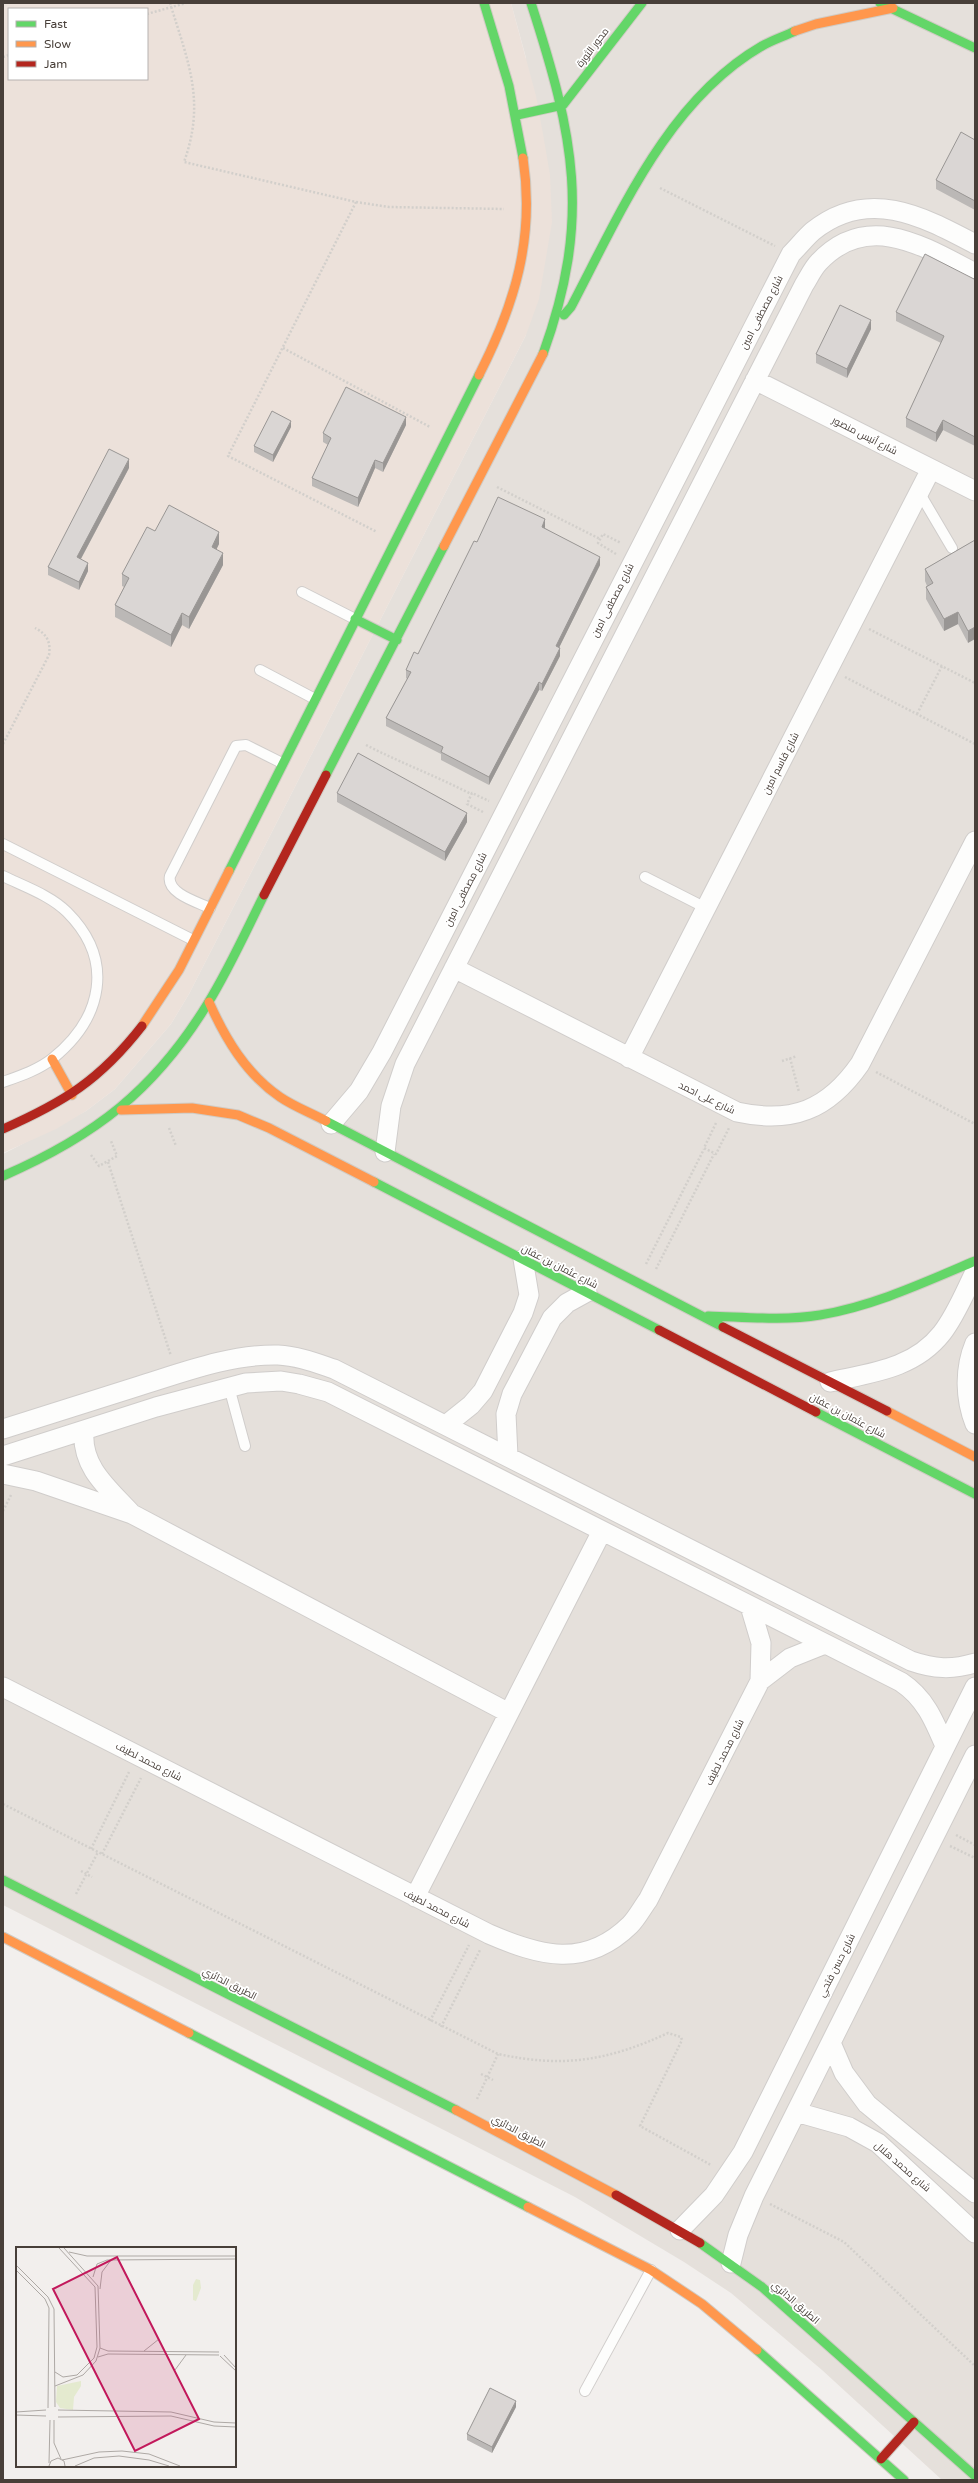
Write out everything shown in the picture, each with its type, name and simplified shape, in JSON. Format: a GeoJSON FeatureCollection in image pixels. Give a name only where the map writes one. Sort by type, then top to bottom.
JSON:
{"type":"FeatureCollection","features":[{"type":"Feature","properties":{"kind":"street"},"geometry":{"type":"LineString","coordinates":[[3,1129],[72,1095],[111,1059],[142,1025],[168,987],[210,908],[501,332],[513,303],[520,272],[527,209],[525,170],[517,115],[484,3]]}},
{"type":"Feature","properties":{"kind":"street"},"geometry":{"type":"LineString","coordinates":[[3,1176],[80,1139],[121,1110],[146,1087],[170,1060],[209,1002],[397,640],[543,354],[558,318],[572,247],[574,212],[573,176],[562,105],[531,3]]}},
{"type":"Feature","properties":{"kind":"street","name":"محور الثورة"},"geometry":{"type":"LineString","coordinates":[[562,105],[642,3]]}},
{"type":"Feature","properties":{"kind":"street"},"geometry":{"type":"LineString","coordinates":[[880,3],[913,13],[975,48]]}},
{"type":"Feature","properties":{"kind":"street"},"geometry":{"type":"LineString","coordinates":[[558,318],[571,307],[665,139],[683,114],[725,72],[750,54],[804,28],[893,8]]}},
{"type":"Feature","properties":{"kind":"street"},"geometry":{"type":"LineString","coordinates":[[517,115],[562,105]]}},
{"type":"Feature","properties":{"kind":"street","name":"شارع مصطفى امين"},"geometry":{"type":"LineString","coordinates":[[331,1124],[346,1109],[371,1072],[792,254],[813,231],[839,216],[869,208],[900,210],[930,220],[975,244]]}},
{"type":"Feature","properties":{"kind":"street"},"geometry":{"type":"LineString","coordinates":[[385,1152],[386,1128],[397,1084],[454,968],[755,380],[804,285],[819,262],[840,245],[865,236],[892,235],[918,243],[975,273]]}},
{"type":"Feature","properties":{"kind":"street","name":"شارع أنيس منصور"},"geometry":{"type":"LineString","coordinates":[[755,380],[975,491]]}},
{"type":"Feature","properties":{"kind":"street","name":"شارع قاسم امين"},"geometry":{"type":"LineString","coordinates":[[629,1058],[931,469]]}},
{"type":"Feature","properties":{"kind":"street"},"geometry":{"type":"LineString","coordinates":[[355,619],[397,640]]}},
{"type":"Feature","properties":{"kind":"street","name":"شارع على احمد"},"geometry":{"type":"LineString","coordinates":[[454,968],[730,1109],[759,1117],[782,1117],[804,1112],[827,1100],[846,1084],[860,1064],[975,841]]}},
{"type":"Feature","properties":{"kind":"street","name":"شارع عثمان بن عفان"},"geometry":{"type":"LineString","coordinates":[[209,1002],[222,1030],[237,1056],[257,1078],[280,1097],[830,1382],[936,1441],[975,1457]]}},
{"type":"Feature","properties":{"kind":"street"},"geometry":{"type":"LineString","coordinates":[[52,1059],[72,1095]]}},
{"type":"Feature","properties":{"kind":"street","name":"شارع عثمان بن عفان"},"geometry":{"type":"LineString","coordinates":[[121,1110],[160,1107],[198,1107],[235,1114],[269,1128],[975,1494]]}},
{"type":"Feature","properties":{"kind":"street"},"geometry":{"type":"LineString","coordinates":[[446,1425],[470,1405],[482,1391],[523,1313],[529,1295],[523,1259]]}},
{"type":"Feature","properties":{"kind":"street"},"geometry":{"type":"LineString","coordinates":[[702,1316],[792,1318],[820,1315],[873,1302],[975,1261]]}},
{"type":"Feature","properties":{"kind":"street"},"geometry":{"type":"LineString","coordinates":[[830,1382],[896,1367],[914,1358],[929,1347],[942,1333],[975,1272]]}},
{"type":"Feature","properties":{"kind":"street"},"geometry":{"type":"LineString","coordinates":[[508,1456],[506,1414],[512,1394],[552,1318],[566,1303],[587,1292]]}},
{"type":"Feature","properties":{"kind":"street"},"geometry":{"type":"LineString","coordinates":[[975,1343],[968,1371],[967,1392],[970,1412],[975,1424]]}},
{"type":"Feature","properties":{"kind":"street"},"geometry":{"type":"LineString","coordinates":[[3,1429],[177,1374],[253,1356],[279,1355],[306,1359],[334,1369],[911,1661],[941,1668],[956,1669],[975,1663]]}},
{"type":"Feature","properties":{"kind":"street"},"geometry":{"type":"LineString","coordinates":[[299,1384],[306,1359]]}},
{"type":"Feature","properties":{"kind":"street"},"geometry":{"type":"LineString","coordinates":[[3,1456],[156,1407],[229,1387],[264,1382],[299,1384],[328,1392],[913,1690],[924,1701],[945,1746]]}},
{"type":"Feature","properties":{"kind":"street"},"geometry":{"type":"LineString","coordinates":[[84,1431],[84,1449],[89,1465],[132,1514]]}},
{"type":"Feature","properties":{"kind":"street"},"geometry":{"type":"LineString","coordinates":[[923,1467],[929,1456]]}},
{"type":"Feature","properties":{"kind":"street"},"geometry":{"type":"LineString","coordinates":[[3,1474],[36,1481],[132,1514],[509,1713]]}},
{"type":"Feature","properties":{"kind":"street"},"geometry":{"type":"LineString","coordinates":[[415,1897],[602,1531]]}},
{"type":"Feature","properties":{"kind":"street","name":"شارع محمد لطيف"},"geometry":{"type":"LineString","coordinates":[[750,1606],[761,1643],[760,1681]]}},
{"type":"Feature","properties":{"kind":"street","name":"شارع محمد لطيف"},"geometry":{"type":"LineString","coordinates":[[3,1686],[483,1931],[521,1948],[550,1955],[572,1954],[608,1943],[631,1925],[648,1900],[760,1681],[790,1658],[825,1644]]}},
{"type":"Feature","properties":{"kind":"street","name":"شارع حسن فتحي"},"geometry":{"type":"LineString","coordinates":[[680,2230],[698,2214],[729,2174],[750,2138],[975,1687]]}},
{"type":"Feature","properties":{"kind":"street"},"geometry":{"type":"LineString","coordinates":[[731,2263],[738,2235],[754,2196],[975,1755]]}},
{"type":"Feature","properties":{"kind":"street","name":"الطريق الدائري"},"geometry":{"type":"LineString","coordinates":[[3,1880],[469,2117],[680,2230],[731,2263],[762,2287],[975,2476]]}},
{"type":"Feature","properties":{"kind":"street"},"geometry":{"type":"LineString","coordinates":[[3,1937],[651,2270],[702,2304],[726,2323],[904,2480]]}},
{"type":"Feature","properties":{"kind":"street"},"geometry":{"type":"LineString","coordinates":[[831,2043],[844,2073],[867,2104],[975,2192]]}},
{"type":"Feature","properties":{"kind":"street","name":"شارع محمد هلال"},"geometry":{"type":"LineString","coordinates":[[796,2112],[849,2127],[878,2143],[975,2233]]}},
{"type":"Feature","properties":{"kind":"street"},"geometry":{"type":"LineString","coordinates":[[881,2459],[914,2422]]}},
{"type":"Feature","properties":{"kind":"lane"},"geometry":{"type":"LineString","coordinates":[[919,492],[952,548]]}},
{"type":"Feature","properties":{"kind":"lane"},"geometry":{"type":"LineString","coordinates":[[302,592],[355,619]]}},
{"type":"Feature","properties":{"kind":"lane"},"geometry":{"type":"LineString","coordinates":[[260,670],[315,699]]}},
{"type":"Feature","properties":{"kind":"lane"},"geometry":{"type":"LineString","coordinates":[[210,908],[174,890],[169,883],[170,876],[236,746],[246,745],[282,763]]}},
{"type":"Feature","properties":{"kind":"lane"},"geometry":{"type":"LineString","coordinates":[[3,844],[193,940]]}},
{"type":"Feature","properties":{"kind":"lane"},"geometry":{"type":"LineString","coordinates":[[3,876],[66,910],[81,928],[95,958],[99,983],[92,1010],[83,1027],[52,1059],[24,1075],[3,1082]]}},
{"type":"Feature","properties":{"kind":"lane"},"geometry":{"type":"LineString","coordinates":[[645,877],[706,908]]}},
{"type":"Feature","properties":{"kind":"lane"},"geometry":{"type":"LineString","coordinates":[[229,1387],[245,1446]]}},
{"type":"Feature","properties":{"kind":"lane"},"geometry":{"type":"LineString","coordinates":[[585,2391],[651,2270]]}},
{"type":"Feature","properties":{"kind":"path"},"geometry":{"type":"LineString","coordinates":[[170,3],[190,70],[196,101],[193,133],[184,162],[356,202],[415,209],[527,209]]}},
{"type":"Feature","properties":{"kind":"path"},"geometry":{"type":"LineString","coordinates":[[148,14],[186,3]]}},
{"type":"Feature","properties":{"kind":"path"},"geometry":{"type":"LineString","coordinates":[[642,179],[792,254]]}},
{"type":"Feature","properties":{"kind":"path"},"geometry":{"type":"LineString","coordinates":[[356,202],[228,456],[396,542]]}},
{"type":"Feature","properties":{"kind":"path"},"geometry":{"type":"LineString","coordinates":[[283,348],[449,437]]}},
{"type":"Feature","properties":{"kind":"path"},"geometry":{"type":"LineString","coordinates":[[480,478],[600,539]]}},
{"type":"Feature","properties":{"kind":"path"},"geometry":{"type":"LineString","coordinates":[[603,534],[635,557],[599,545],[603,534]]}},
{"type":"Feature","properties":{"kind":"path"},"geometry":{"type":"LineString","coordinates":[[853,621],[975,683]]}},
{"type":"Feature","properties":{"kind":"path"},"geometry":{"type":"LineString","coordinates":[[3,744],[49,655],[48,640],[41,631],[35,628]]}},
{"type":"Feature","properties":{"kind":"path"},"geometry":{"type":"LineString","coordinates":[[917,714],[942,666]]}},
{"type":"Feature","properties":{"kind":"path"},"geometry":{"type":"LineString","coordinates":[[828,669],[975,744]]}},
{"type":"Feature","properties":{"kind":"path"},"geometry":{"type":"LineString","coordinates":[[348,735],[403,764],[426,771],[471,794],[473,793],[502,815]]}},
{"type":"Feature","properties":{"kind":"path"},"geometry":{"type":"LineString","coordinates":[[471,794],[467,804],[502,815]]}},
{"type":"Feature","properties":{"kind":"path"},"geometry":{"type":"LineString","coordinates":[[782,1061],[797,1056]]}},
{"type":"Feature","properties":{"kind":"path"},"geometry":{"type":"LineString","coordinates":[[790,1058],[804,1112]]}},
{"type":"Feature","properties":{"kind":"path"},"geometry":{"type":"LineString","coordinates":[[860,1064],[975,1124]]}},
{"type":"Feature","properties":{"kind":"path"},"geometry":{"type":"LineString","coordinates":[[636,1282],[704,1149],[730,1109]]}},
{"type":"Feature","properties":{"kind":"path"},"geometry":{"type":"LineString","coordinates":[[646,1287],[714,1154],[717,1154],[730,1109]]}},
{"type":"Feature","properties":{"kind":"path"},"geometry":{"type":"LineString","coordinates":[[704,1149],[714,1154]]}},
{"type":"Feature","properties":{"kind":"path"},"geometry":{"type":"LineString","coordinates":[[108,1162],[177,1374]]}},
{"type":"Feature","properties":{"kind":"path"},"geometry":{"type":"LineString","coordinates":[[91,1849],[144,1758]]}},
{"type":"Feature","properties":{"kind":"path"},"geometry":{"type":"LineString","coordinates":[[102,1854],[144,1758]]}},
{"type":"Feature","properties":{"kind":"path"},"geometry":{"type":"LineString","coordinates":[[3,1804],[441,2027],[498,2054],[532,2061],[569,2062],[603,2057],[637,2047],[668,2033],[681,2037],[682,2040],[640,2126],[729,2174]]}},
{"type":"Feature","properties":{"kind":"path"},"geometry":{"type":"LineString","coordinates":[[934,1838],[975,1858]]}},
{"type":"Feature","properties":{"kind":"path"},"geometry":{"type":"LineString","coordinates":[[67,1912],[98,1852]]}},
{"type":"Feature","properties":{"kind":"path"},"geometry":{"type":"LineString","coordinates":[[81,1871],[92,1877]]}},
{"type":"Feature","properties":{"kind":"path"},"geometry":{"type":"LineString","coordinates":[[430,2021],[483,1931]]}},
{"type":"Feature","properties":{"kind":"path"},"geometry":{"type":"LineString","coordinates":[[441,2027],[483,1931]]}},
{"type":"Feature","properties":{"kind":"path"},"geometry":{"type":"LineString","coordinates":[[469,2117],[498,2054]]}},
{"type":"Feature","properties":{"kind":"path"},"geometry":{"type":"LineString","coordinates":[[481,2074],[493,2080]]}},
{"type":"Feature","properties":{"kind":"path"},"geometry":{"type":"LineString","coordinates":[[754,2196],[844,2242],[975,2366]]}},
{"type":"Feature","properties":{"kind":"shaded area"},"geometry":{"type":"Polygon","coordinates":[[[3,3],[511,3],[536,96],[550,175],[552,222],[539,299],[526,335],[189,994],[171,1024],[115,1089],[86,1111],[56,1129],[3,1153],[3,3]]]}},
{"type":"Feature","properties":{"kind":"shaded area"},"geometry":{"type":"Polygon","coordinates":[[[511,3],[975,3],[975,2480],[942,2480],[822,2370],[731,2293],[684,2262],[575,2197],[3,1905],[3,1154],[86,1111],[115,1089],[171,1024],[189,994],[526,335],[526,58],[511,3]]]}},
{"type":"Feature","properties":{"kind":"building"},"geometry":{"type":"Polygon","coordinates":[[[961,132],[975,140],[975,201],[936,180],[961,132]]]}},
{"type":"Feature","properties":{"kind":"building"},"geometry":{"type":"Polygon","coordinates":[[[925,254],[974,279],[975,276],[975,437],[943,420],[936,433],[906,418],[944,336],[896,312],[925,254]]]}},
{"type":"Feature","properties":{"kind":"building"},"geometry":{"type":"Polygon","coordinates":[[[840,305],[871,320],[847,369],[816,354],[840,305]]]}},
{"type":"Feature","properties":{"kind":"building"},"geometry":{"type":"Polygon","coordinates":[[[346,387],[406,417],[383,463],[375,460],[358,498],[312,478],[331,438],[323,433],[346,387]]]}},
{"type":"Feature","properties":{"kind":"building"},"geometry":{"type":"Polygon","coordinates":[[[272,411],[291,421],[273,455],[254,446],[272,411]]]}},
{"type":"Feature","properties":{"kind":"building"},"geometry":{"type":"Polygon","coordinates":[[[109,449],[129,459],[77,557],[88,563],[79,582],[48,567],[109,449]]]}},
{"type":"Feature","properties":{"kind":"building"},"geometry":{"type":"Polygon","coordinates":[[[498,497],[545,519],[542,527],[600,557],[556,646],[560,648],[542,684],[539,682],[489,777],[441,752],[443,747],[386,718],[411,672],[406,670],[414,652],[418,654],[474,541],[477,542],[498,497]]]}},
{"type":"Feature","properties":{"kind":"building"},"geometry":{"type":"Polygon","coordinates":[[[169,505],[219,532],[212,547],[223,553],[189,617],[182,613],[171,635],[115,605],[129,578],[122,574],[147,527],[155,531],[169,505]]]}},
{"type":"Feature","properties":{"kind":"building"},"geometry":{"type":"Polygon","coordinates":[[[975,540],[975,627],[968,631],[958,612],[944,619],[926,587],[933,583],[925,569],[975,540]]]}},
{"type":"Feature","properties":{"kind":"building"},"geometry":{"type":"Polygon","coordinates":[[[358,753],[467,813],[445,852],[337,793],[358,753]]]}},
{"type":"Feature","properties":{"kind":"building"},"geometry":{"type":"Polygon","coordinates":[[[490,2388],[516,2401],[492,2447],[467,2434],[490,2388]]]}},
{"type":"Feature","properties":{"kind":"traffic: fast"},"geometry":{"type":"LineString","coordinates":[[484,3],[509,86],[523,158]]}},
{"type":"Feature","properties":{"kind":"traffic: fast"},"geometry":{"type":"LineString","coordinates":[[531,3],[558,95],[567,137],[572,177],[572,218],[568,260],[558,305],[543,354]]}},
{"type":"Feature","properties":{"kind":"traffic: fast"},"geometry":{"type":"LineString","coordinates":[[517,115],[563,105],[642,3]]}},
{"type":"Feature","properties":{"kind":"traffic: fast"},"geometry":{"type":"LineString","coordinates":[[880,3],[975,48]]}},
{"type":"Feature","properties":{"kind":"traffic: fast"},"geometry":{"type":"LineString","coordinates":[[564,315],[571,307],[628,198],[649,162],[673,128],[699,97],[729,69],[762,46],[795,31]]}},
{"type":"Feature","properties":{"kind":"traffic: fast"},"geometry":{"type":"LineString","coordinates":[[229,871],[479,375]]}},
{"type":"Feature","properties":{"kind":"traffic: fast"},"geometry":{"type":"LineString","coordinates":[[326,775],[444,546]]}},
{"type":"Feature","properties":{"kind":"traffic: fast"},"geometry":{"type":"LineString","coordinates":[[355,619],[397,640]]}},
{"type":"Feature","properties":{"kind":"traffic: fast"},"geometry":{"type":"LineString","coordinates":[[3,1176],[36,1161],[94,1127],[120,1107],[167,1061],[188,1034],[216,990],[264,895]]}},
{"type":"Feature","properties":{"kind":"traffic: fast"},"geometry":{"type":"LineString","coordinates":[[326,1121],[723,1327]]}},
{"type":"Feature","properties":{"kind":"traffic: fast"},"geometry":{"type":"LineString","coordinates":[[374,1182],[659,1330]]}},
{"type":"Feature","properties":{"kind":"traffic: fast"},"geometry":{"type":"LineString","coordinates":[[708,1316],[792,1318],[840,1311],[860,1306],[918,1285],[975,1261]]}},
{"type":"Feature","properties":{"kind":"traffic: fast"},"geometry":{"type":"LineString","coordinates":[[816,1412],[975,1494]]}},
{"type":"Feature","properties":{"kind":"traffic: fast"},"geometry":{"type":"LineString","coordinates":[[3,1880],[456,2110]]}},
{"type":"Feature","properties":{"kind":"traffic: fast"},"geometry":{"type":"LineString","coordinates":[[189,2033],[528,2207]]}},
{"type":"Feature","properties":{"kind":"traffic: fast"},"geometry":{"type":"LineString","coordinates":[[700,2243],[762,2287],[975,2476]]}},
{"type":"Feature","properties":{"kind":"traffic: fast"},"geometry":{"type":"LineString","coordinates":[[757,2350],[904,2480]]}},
{"type":"Feature","properties":{"kind":"traffic: slow"},"geometry":{"type":"LineString","coordinates":[[795,31],[816,24],[893,8]]}},
{"type":"Feature","properties":{"kind":"traffic: slow"},"geometry":{"type":"LineString","coordinates":[[479,375],[503,322],[519,270],[524,243],[526,216],[526,187],[523,158]]}},
{"type":"Feature","properties":{"kind":"traffic: slow"},"geometry":{"type":"LineString","coordinates":[[444,546],[543,354]]}},
{"type":"Feature","properties":{"kind":"traffic: slow"},"geometry":{"type":"LineString","coordinates":[[142,1026],[179,970],[229,871]]}},
{"type":"Feature","properties":{"kind":"traffic: slow"},"geometry":{"type":"LineString","coordinates":[[209,1002],[230,1042],[257,1078],[280,1097],[326,1121]]}},
{"type":"Feature","properties":{"kind":"traffic: slow"},"geometry":{"type":"LineString","coordinates":[[52,1059],[72,1095]]}},
{"type":"Feature","properties":{"kind":"traffic: slow"},"geometry":{"type":"LineString","coordinates":[[121,1110],[192,1108],[238,1115],[269,1128],[374,1182]]}},
{"type":"Feature","properties":{"kind":"traffic: slow"},"geometry":{"type":"LineString","coordinates":[[887,1411],[975,1457]]}},
{"type":"Feature","properties":{"kind":"traffic: slow"},"geometry":{"type":"LineString","coordinates":[[3,1937],[189,2033]]}},
{"type":"Feature","properties":{"kind":"traffic: slow"},"geometry":{"type":"LineString","coordinates":[[456,2110],[616,2195]]}},
{"type":"Feature","properties":{"kind":"traffic: slow"},"geometry":{"type":"LineString","coordinates":[[528,2207],[651,2270],[702,2304],[757,2350]]}},
{"type":"Feature","properties":{"kind":"traffic: jam"},"geometry":{"type":"LineString","coordinates":[[264,895],[326,775]]}},
{"type":"Feature","properties":{"kind":"traffic: jam"},"geometry":{"type":"LineString","coordinates":[[3,1129],[45,1109],[80,1088],[111,1061],[142,1026]]}},
{"type":"Feature","properties":{"kind":"traffic: jam"},"geometry":{"type":"LineString","coordinates":[[723,1327],[887,1411]]}},
{"type":"Feature","properties":{"kind":"traffic: jam"},"geometry":{"type":"LineString","coordinates":[[659,1330],[816,1412]]}},
{"type":"Feature","properties":{"kind":"traffic: jam"},"geometry":{"type":"LineString","coordinates":[[616,2195],[700,2243]]}},
{"type":"Feature","properties":{"kind":"traffic: jam"},"geometry":{"type":"LineString","coordinates":[[881,2459],[914,2422]]}}]}
